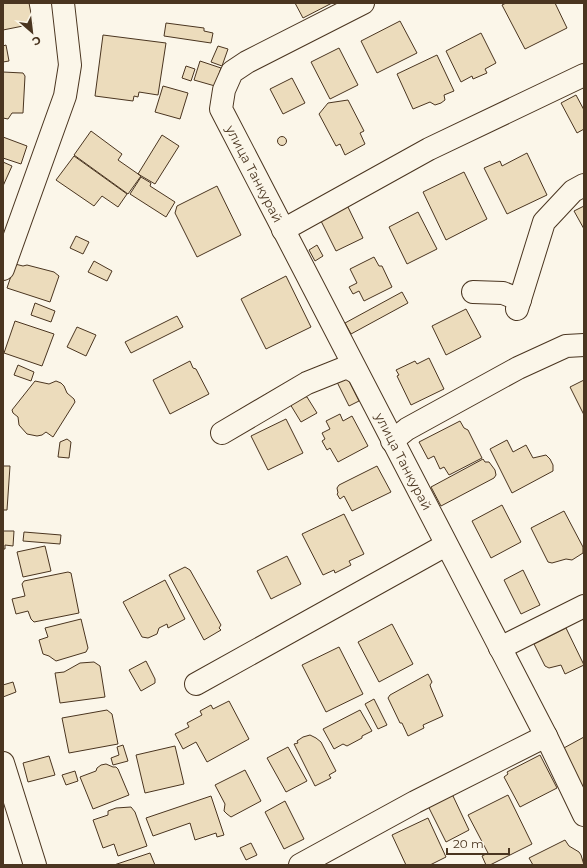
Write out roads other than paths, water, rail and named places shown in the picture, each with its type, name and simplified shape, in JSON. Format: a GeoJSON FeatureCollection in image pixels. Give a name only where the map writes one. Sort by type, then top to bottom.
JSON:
{"type":"FeatureCollection","features":[{"type":"Feature","properties":{"kind":"street"},"geometry":{"type":"LineString","coordinates":[[3,269],[65,96],[70,65],[62,3]]}},
{"type":"Feature","properties":{"kind":"street","name":"улица Танкурай"},"geometry":{"type":"LineString","coordinates":[[363,3],[247,62],[232,72],[224,90],[221,109],[546,736],[584,815]]}},
{"type":"Feature","properties":{"kind":"street"},"geometry":{"type":"LineString","coordinates":[[283,230],[429,149],[583,78]]}},
{"type":"Feature","properties":{"kind":"street"},"geometry":{"type":"LineString","coordinates":[[473,292],[503,293],[518,304],[544,222],[573,191],[584,185]]}},
{"type":"Feature","properties":{"kind":"street"},"geometry":{"type":"LineString","coordinates":[[392,441],[408,430],[518,368],[566,346],[584,345]]}},
{"type":"Feature","properties":{"kind":"street"},"geometry":{"type":"LineString","coordinates":[[222,433],[307,383],[347,367],[357,373]]}},
{"type":"Feature","properties":{"kind":"street"},"geometry":{"type":"LineString","coordinates":[[196,684],[446,545]]}},
{"type":"Feature","properties":{"kind":"street"},"geometry":{"type":"LineString","coordinates":[[500,648],[584,606]]}},
{"type":"Feature","properties":{"kind":"street"},"geometry":{"type":"LineString","coordinates":[[300,865],[415,802],[546,736]]}},
{"type":"Feature","properties":{"kind":"street"},"geometry":{"type":"LineString","coordinates":[[3,763],[35,865]]}}]}
